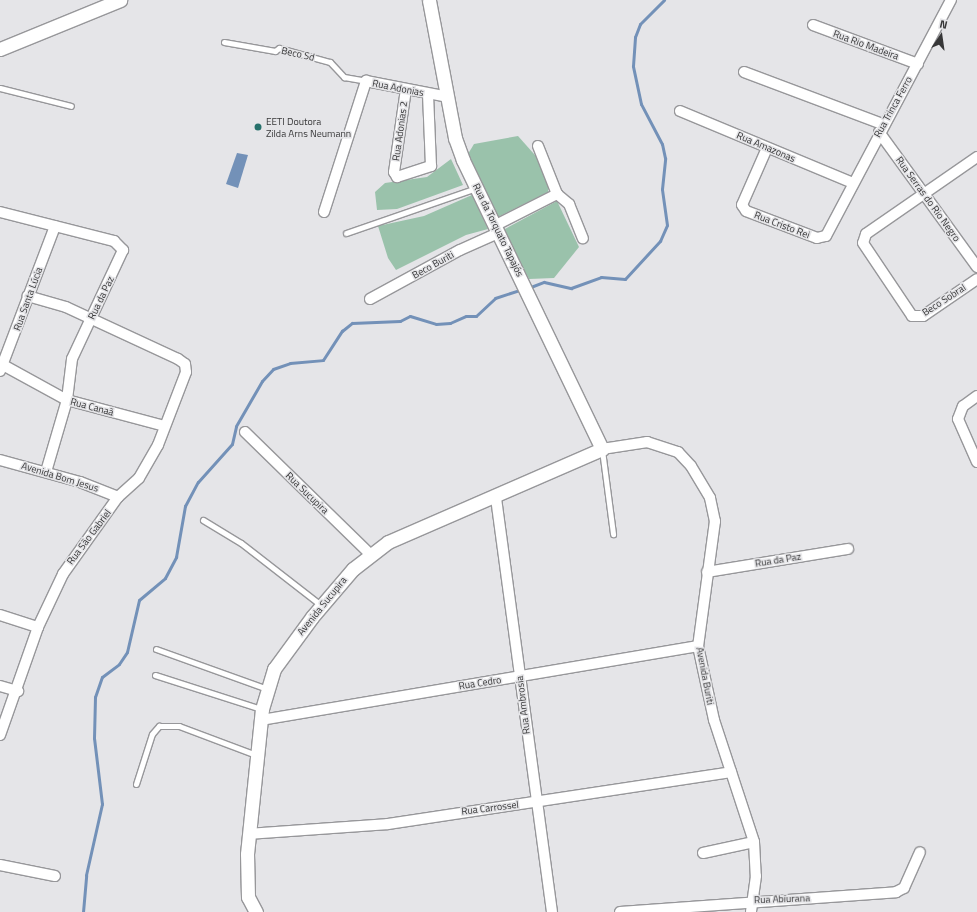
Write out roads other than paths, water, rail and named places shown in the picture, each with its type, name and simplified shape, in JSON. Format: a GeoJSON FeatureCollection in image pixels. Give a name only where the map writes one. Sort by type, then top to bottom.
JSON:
{"type":"FeatureCollection","features":[{"type":"Feature","properties":{"kind":"street"},"geometry":{"type":"LineString","coordinates":[[0,48],[120,0]]}},
{"type":"Feature","properties":{"kind":"street","name":"Rua da Torquato Tapajós"},"geometry":{"type":"LineString","coordinates":[[430,0],[455,138],[496,230],[518,270],[602,449]]}},
{"type":"Feature","properties":{"kind":"street","name":"Rua Trinca Ferro"},"geometry":{"type":"LineString","coordinates":[[837,216],[880,128],[918,64],[951,0]]}},
{"type":"Feature","properties":{"kind":"street","name":"Rua Rio Madeira"},"geometry":{"type":"LineString","coordinates":[[813,26],[918,64]]}},
{"type":"Feature","properties":{"kind":"street"},"geometry":{"type":"LineString","coordinates":[[744,72],[880,128]]}},
{"type":"Feature","properties":{"kind":"street","name":"Rua Adonias"},"geometry":{"type":"LineString","coordinates":[[324,212],[366,81],[448,97]]}},
{"type":"Feature","properties":{"kind":"street","name":"Rua Adonias 2"},"geometry":{"type":"LineString","coordinates":[[406,89],[394,172],[401,178],[431,166],[428,94]]}},
{"type":"Feature","properties":{"kind":"street","name":"Rua Amazonas"},"geometry":{"type":"LineString","coordinates":[[680,111],[853,183]]}},
{"type":"Feature","properties":{"kind":"street","name":"Rua Serras do Rio Negro"},"geometry":{"type":"LineString","coordinates":[[880,128],[925,195],[977,267]]}},
{"type":"Feature","properties":{"kind":"street"},"geometry":{"type":"LineString","coordinates":[[538,146],[557,194],[568,204],[583,238]]}},
{"type":"Feature","properties":{"kind":"street","name":"Rua Cristo Rei"},"geometry":{"type":"LineString","coordinates":[[767,148],[742,205],[746,211],[760,219],[817,238],[826,236],[837,216]]}},
{"type":"Feature","properties":{"kind":"street"},"geometry":{"type":"LineString","coordinates":[[925,195],[977,156]]}},
{"type":"Feature","properties":{"kind":"street","name":"Beco Buriti"},"geometry":{"type":"LineString","coordinates":[[370,300],[496,230],[557,194]]}},
{"type":"Feature","properties":{"kind":"street","name":"Beco Sobral"},"geometry":{"type":"LineString","coordinates":[[925,195],[866,234],[864,248],[912,316],[923,316],[977,279]]}},
{"type":"Feature","properties":{"kind":"street","name":"Rua da Paz"},"geometry":{"type":"LineString","coordinates":[[0,212],[114,241],[122,250],[72,359],[67,400],[46,472]]}},
{"type":"Feature","properties":{"kind":"street","name":"Rua Santa Lúcia"},"geometry":{"type":"LineString","coordinates":[[2,368],[55,226]]}},
{"type":"Feature","properties":{"kind":"street","name":"Rua São Gabriel"},"geometry":{"type":"LineString","coordinates":[[0,735],[18,690],[38,627],[62,574],[118,497],[139,478],[165,426],[186,372],[184,364],[170,355],[91,318],[28,296]]}},
{"type":"Feature","properties":{"kind":"street","name":"Rua Canaã"},"geometry":{"type":"LineString","coordinates":[[2,368],[67,400],[165,426]]}},
{"type":"Feature","properties":{"kind":"street"},"geometry":{"type":"LineString","coordinates":[[977,396],[964,406],[958,419],[977,462]]}},
{"type":"Feature","properties":{"kind":"street","name":"Rua Sucupira"},"geometry":{"type":"LineString","coordinates":[[245,432],[370,554]]}},
{"type":"Feature","properties":{"kind":"street","name":"Avenida Buriti"},"geometry":{"type":"LineString","coordinates":[[602,449],[647,442],[678,452],[691,466],[710,498],[715,521],[698,646],[714,720],[754,842],[753,900],[751,912]]}},
{"type":"Feature","properties":{"kind":"street","name":"Avenida Sucupira"},"geometry":{"type":"LineString","coordinates":[[256,912],[248,897],[249,834],[261,715],[267,689],[274,669],[321,605],[370,554],[393,539],[496,498],[602,449]]}},
{"type":"Feature","properties":{"kind":"street","name":"Avenida Bom Jesus"},"geometry":{"type":"LineString","coordinates":[[0,460],[46,472],[118,497]]}},
{"type":"Feature","properties":{"kind":"street","name":"Rua Ambrosia"},"geometry":{"type":"LineString","coordinates":[[496,498],[520,676],[535,803],[552,912]]}},
{"type":"Feature","properties":{"kind":"street","name":"Rua da Paz"},"geometry":{"type":"LineString","coordinates":[[708,572],[848,549]]}},
{"type":"Feature","properties":{"kind":"street"},"geometry":{"type":"LineString","coordinates":[[0,615],[38,627]]}},
{"type":"Feature","properties":{"kind":"street","name":"Rua Cedro"},"geometry":{"type":"LineString","coordinates":[[261,715],[520,676],[698,646]]}},
{"type":"Feature","properties":{"kind":"street"},"geometry":{"type":"LineString","coordinates":[[0,686],[18,690]]}},
{"type":"Feature","properties":{"kind":"street","name":"Rua Carrossel"},"geometry":{"type":"LineString","coordinates":[[249,834],[388,824],[535,803],[596,790],[731,772]]}},
{"type":"Feature","properties":{"kind":"street"},"geometry":{"type":"LineString","coordinates":[[703,853],[754,842]]}},
{"type":"Feature","properties":{"kind":"street","name":"Rua Abíurana"},"geometry":{"type":"LineString","coordinates":[[620,912],[753,900],[896,892],[904,888],[920,852]]}},
{"type":"Feature","properties":{"kind":"street"},"geometry":{"type":"LineString","coordinates":[[0,865],[55,876]]}},
{"type":"Feature","properties":{"kind":"lane","name":"Beco Sd"},"geometry":{"type":"LineString","coordinates":[[224,42],[286,50],[330,62],[344,77],[366,81]]}},
{"type":"Feature","properties":{"kind":"lane"},"geometry":{"type":"LineString","coordinates":[[0,88],[71,106]]}},
{"type":"Feature","properties":{"kind":"lane"},"geometry":{"type":"LineString","coordinates":[[346,233],[477,188]]}},
{"type":"Feature","properties":{"kind":"lane"},"geometry":{"type":"LineString","coordinates":[[602,449],[613,534]]}},
{"type":"Feature","properties":{"kind":"lane"},"geometry":{"type":"LineString","coordinates":[[203,520],[241,543],[321,605]]}},
{"type":"Feature","properties":{"kind":"lane"},"geometry":{"type":"LineString","coordinates":[[156,649],[267,689]]}},
{"type":"Feature","properties":{"kind":"lane"},"geometry":{"type":"LineString","coordinates":[[155,675],[261,715]]}},
{"type":"Feature","properties":{"kind":"lane"},"geometry":{"type":"LineString","coordinates":[[136,784],[152,734],[159,726],[179,726],[256,755]]}},
{"type":"Feature","properties":{"kind":"water"},"geometry":{"type":"Polygon","coordinates":[[[237,153],[248,155],[238,188],[226,184],[237,153]]]}},
{"type":"Feature","properties":{"kind":"waterway"},"geometry":{"type":"LineString","coordinates":[[528,288],[544,282],[571,288],[601,277],[625,279],[660,241],[667,225],[662,189],[665,158],[662,144],[641,104],[633,66],[635,37],[640,24],[664,0]]}},
{"type":"Feature","properties":{"kind":"waterway"},"geometry":{"type":"LineString","coordinates":[[83,912],[86,875],[102,804],[94,738],[95,697],[102,677],[119,664],[127,652],[139,600],[165,578],[176,557],[185,506],[198,482],[232,444],[236,426],[262,381],[273,369],[290,363],[323,360],[342,331],[352,323],[400,321],[410,316],[436,324],[450,323],[466,316],[476,316],[495,298],[522,289]]}},
{"type":"Feature","properties":{"kind":"place","name":"EETI Doutora Zilda Arns Neumann"},"geometry":{"type":"Point","coordinates":[258,127]}}]}
